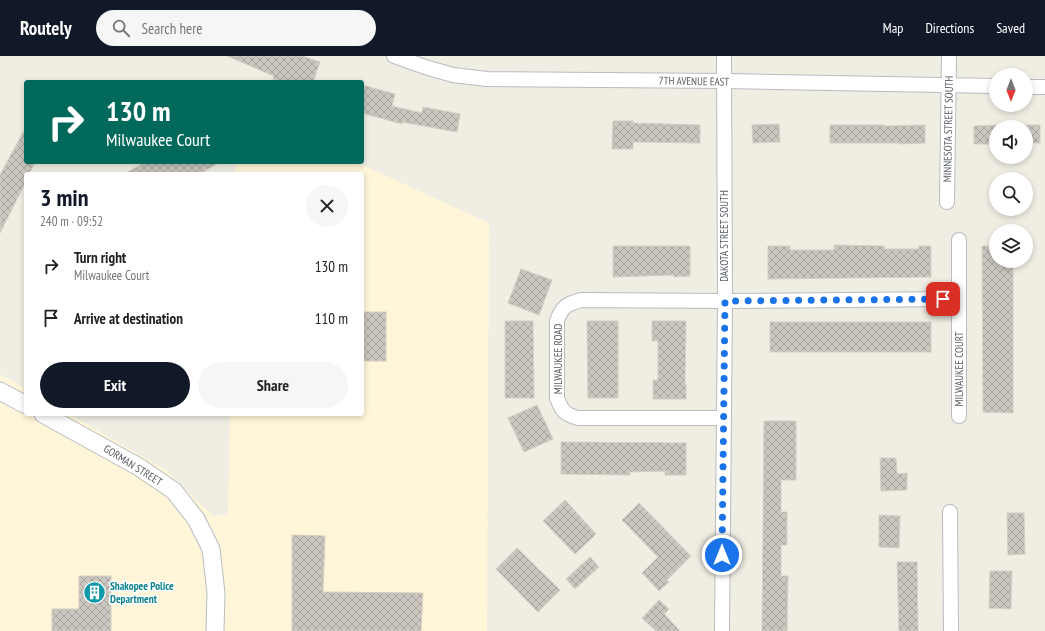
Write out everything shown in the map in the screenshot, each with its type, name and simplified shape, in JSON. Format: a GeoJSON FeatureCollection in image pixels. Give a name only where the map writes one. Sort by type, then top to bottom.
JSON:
{"type":"FeatureCollection","features":[{"type":"Feature","properties":{"kind":"street","name":"7TH AVENUE EAST"},"geometry":{"type":"LineString","coordinates":[[394,56],[453,75],[487,79],[724,81],[989,86]]}},
{"type":"Feature","properties":{"kind":"street","name":"DAKOTA STREET SOUTH"},"geometry":{"type":"LineString","coordinates":[[722,631],[725,301],[724,56]]}},
{"type":"Feature","properties":{"kind":"street","name":"MINNESOTA STREET SOUTH"},"geometry":{"type":"LineString","coordinates":[[947,202],[950,86],[949,56]]}},
{"type":"Feature","properties":{"kind":"street"},"geometry":{"type":"LineString","coordinates":[[1033,87],[1045,87]]}},
{"type":"Feature","properties":{"kind":"street","name":"MILWAUKEE COURT"},"geometry":{"type":"LineString","coordinates":[[959,240],[959,416]]}},
{"type":"Feature","properties":{"kind":"street"},"geometry":{"type":"LineString","coordinates":[[725,301],[959,299]]}},
{"type":"Feature","properties":{"kind":"street","name":"MILWAUKEE ROAD"},"geometry":{"type":"LineString","coordinates":[[723,418],[578,418],[567,415],[561,408],[557,398],[557,321],[560,311],[569,303],[581,300],[725,301]]}},
{"type":"Feature","properties":{"kind":"street"},"geometry":{"type":"LineString","coordinates":[[0,391],[24,404]]}},
{"type":"Feature","properties":{"kind":"street","name":"GORMAN STREET"},"geometry":{"type":"LineString","coordinates":[[47,416],[140,467],[174,492],[196,519],[211,549],[216,593],[215,631]]}},
{"type":"Feature","properties":{"kind":"street"},"geometry":{"type":"LineString","coordinates":[[950,512],[951,631]]}},
{"type":"Feature","properties":{"kind":"shaded area"},"geometry":{"type":"Polygon","coordinates":[[[235,164],[360,164],[489,223],[487,631],[0,631],[0,374],[24,388],[24,416],[72,416],[164,469],[213,516],[228,514],[230,416],[364,416],[364,172],[235,172],[235,164]]]}},
{"type":"Feature","properties":{"kind":"building"},"geometry":{"type":"Polygon","coordinates":[[[227,56],[302,56],[320,62],[314,80],[276,80],[273,79],[274,76],[227,56]]]}},
{"type":"Feature","properties":{"kind":"building"},"geometry":{"type":"Polygon","coordinates":[[[364,86],[395,94],[392,106],[422,113],[423,107],[460,114],[457,132],[402,122],[402,124],[364,114],[364,86]]]}},
{"type":"Feature","properties":{"kind":"building"},"geometry":{"type":"Polygon","coordinates":[[[613,121],[700,125],[700,143],[633,142],[633,149],[612,149],[613,121]]]}},
{"type":"Feature","properties":{"kind":"building"},"geometry":{"type":"Polygon","coordinates":[[[779,124],[780,142],[753,143],[752,125],[779,124]]]}},
{"type":"Feature","properties":{"kind":"building"},"geometry":{"type":"Polygon","coordinates":[[[830,125],[925,125],[925,143],[830,143],[830,125]]]}},
{"type":"Feature","properties":{"kind":"building"},"geometry":{"type":"Polygon","coordinates":[[[989,125],[989,144],[974,144],[974,126],[989,125]]]}},
{"type":"Feature","properties":{"kind":"building"},"geometry":{"type":"Polygon","coordinates":[[[1033,125],[1040,125],[1040,143],[1033,143],[1033,125]]]}},
{"type":"Feature","properties":{"kind":"building"},"geometry":{"type":"Polygon","coordinates":[[[24,131],[24,164],[34,164],[30,172],[24,172],[24,185],[0,233],[0,175],[24,131]]]}},
{"type":"Feature","properties":{"kind":"building"},"geometry":{"type":"Polygon","coordinates":[[[142,164],[216,164],[202,172],[128,172],[142,164]]]}},
{"type":"Feature","properties":{"kind":"building"},"geometry":{"type":"Polygon","coordinates":[[[834,245],[884,246],[884,249],[919,249],[919,246],[931,246],[931,277],[768,279],[768,246],[790,246],[790,250],[834,250],[834,245]]]}},
{"type":"Feature","properties":{"kind":"building"},"geometry":{"type":"Polygon","coordinates":[[[613,246],[690,246],[690,276],[674,277],[674,275],[613,277],[613,246]]]}},
{"type":"Feature","properties":{"kind":"building"},"geometry":{"type":"Polygon","coordinates":[[[982,246],[989,246],[989,268],[1013,268],[1013,413],[983,412],[982,246]]]}},
{"type":"Feature","properties":{"kind":"building"},"geometry":{"type":"Polygon","coordinates":[[[521,269],[552,280],[539,315],[508,303],[521,269]]]}},
{"type":"Feature","properties":{"kind":"building"},"geometry":{"type":"Polygon","coordinates":[[[364,312],[386,312],[386,361],[364,361],[364,312]]]}},
{"type":"Feature","properties":{"kind":"building"},"geometry":{"type":"Polygon","coordinates":[[[505,321],[533,321],[534,398],[505,398],[505,321]]]}},
{"type":"Feature","properties":{"kind":"building"},"geometry":{"type":"Polygon","coordinates":[[[587,321],[618,321],[618,398],[588,398],[587,321]]]}},
{"type":"Feature","properties":{"kind":"building"},"geometry":{"type":"Polygon","coordinates":[[[652,321],[686,321],[686,399],[653,399],[653,380],[658,380],[658,341],[652,341],[652,321]]]}},
{"type":"Feature","properties":{"kind":"building"},"geometry":{"type":"Polygon","coordinates":[[[770,322],[931,322],[931,352],[770,352],[770,322]]]}},
{"type":"Feature","properties":{"kind":"building"},"geometry":{"type":"Polygon","coordinates":[[[537,405],[553,439],[524,452],[508,418],[537,405]]]}},
{"type":"Feature","properties":{"kind":"building"},"geometry":{"type":"Polygon","coordinates":[[[764,421],[796,421],[796,480],[781,480],[781,512],[787,512],[787,545],[781,545],[781,576],[788,576],[787,631],[762,631],[764,421]]]}},
{"type":"Feature","properties":{"kind":"building"},"geometry":{"type":"Polygon","coordinates":[[[561,442],[686,443],[686,475],[665,475],[665,471],[630,472],[630,475],[561,474],[561,442]]]}},
{"type":"Feature","properties":{"kind":"building"},"geometry":{"type":"Polygon","coordinates":[[[880,458],[896,458],[897,474],[907,473],[907,490],[881,491],[880,458]]]}},
{"type":"Feature","properties":{"kind":"building"},"geometry":{"type":"Polygon","coordinates":[[[565,500],[596,534],[575,554],[543,521],[565,500]]]}},
{"type":"Feature","properties":{"kind":"building"},"geometry":{"type":"Polygon","coordinates":[[[639,503],[691,556],[667,580],[669,582],[659,591],[642,573],[658,557],[622,520],[639,503]]]}},
{"type":"Feature","properties":{"kind":"building"},"geometry":{"type":"Polygon","coordinates":[[[1007,513],[1024,513],[1025,554],[1008,555],[1007,513]]]}},
{"type":"Feature","properties":{"kind":"building"},"geometry":{"type":"Polygon","coordinates":[[[879,515],[900,516],[899,548],[879,547],[879,515]]]}},
{"type":"Feature","properties":{"kind":"building"},"geometry":{"type":"Polygon","coordinates":[[[292,535],[325,536],[323,592],[423,593],[421,631],[292,631],[292,535]]]}},
{"type":"Feature","properties":{"kind":"building"},"geometry":{"type":"Polygon","coordinates":[[[517,548],[560,590],[538,612],[496,569],[517,548]]]}},
{"type":"Feature","properties":{"kind":"building"},"geometry":{"type":"Polygon","coordinates":[[[590,557],[599,567],[575,589],[566,579],[590,557]]]}},
{"type":"Feature","properties":{"kind":"building"},"geometry":{"type":"Polygon","coordinates":[[[897,562],[917,562],[918,631],[899,631],[897,562]]]}},
{"type":"Feature","properties":{"kind":"building"},"geometry":{"type":"Polygon","coordinates":[[[990,571],[1012,571],[1011,609],[989,608],[990,571]]]}},
{"type":"Feature","properties":{"kind":"building","name":"Shakopee Police Department"},"geometry":{"type":"Polygon","coordinates":[[[79,576],[111,576],[111,631],[52,631],[52,609],[79,609],[79,576]]]}},
{"type":"Feature","properties":{"kind":"building"},"geometry":{"type":"Polygon","coordinates":[[[659,600],[669,609],[664,614],[680,631],[656,631],[642,618],[659,600]]]}},
{"type":"Feature","properties":{"kind":"place","name":"Shakopee Police Department"},"geometry":{"type":"Point","coordinates":[95,592]}},
{"type":"Feature","properties":{"kind":"route"},"geometry":{"type":"LineString","coordinates":[[722,555],[725,301],[943,299]]}}]}
